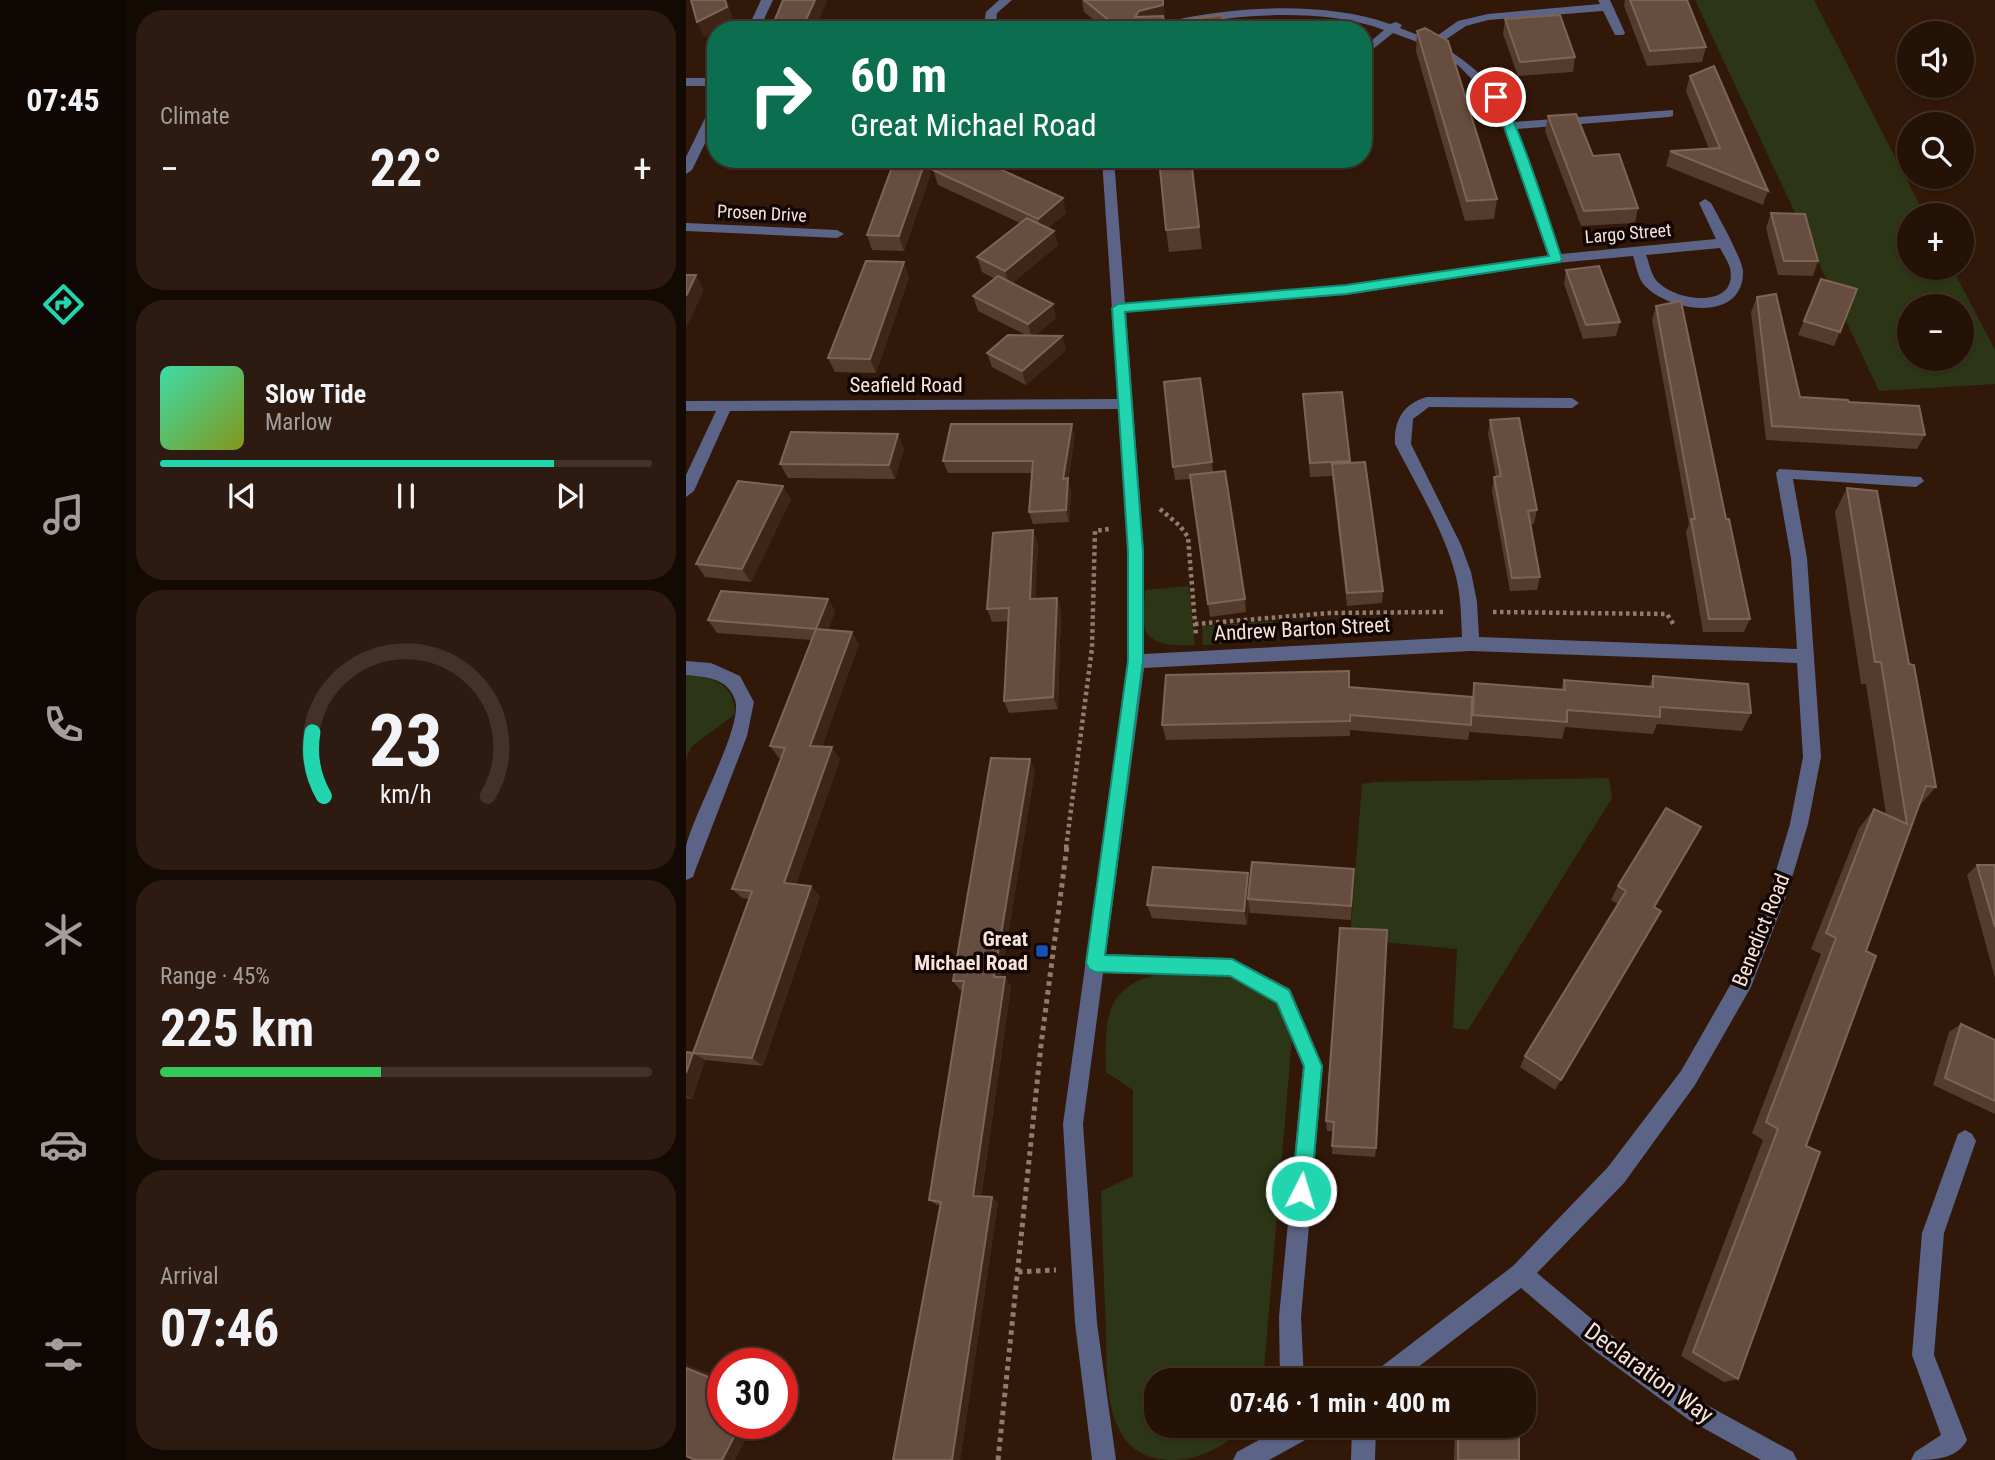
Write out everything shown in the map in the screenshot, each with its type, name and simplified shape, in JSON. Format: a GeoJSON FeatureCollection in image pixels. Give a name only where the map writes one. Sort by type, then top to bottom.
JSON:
{"type":"FeatureCollection","features":[{"type":"Feature","properties":{"kind":"street"},"geometry":{"type":"LineString","coordinates":[[757,21],[767,0]]}},
{"type":"Feature","properties":{"kind":"street"},"geometry":{"type":"LineString","coordinates":[[990,21],[992,12],[1006,0]]}},
{"type":"Feature","properties":{"kind":"street"},"geometry":{"type":"LineString","coordinates":[[1515,0],[1521,14]]}},
{"type":"Feature","properties":{"kind":"street"},"geometry":{"type":"LineString","coordinates":[[1435,42],[1462,23],[1488,17],[1605,4],[1619,33]]}},
{"type":"Feature","properties":{"kind":"street"},"geometry":{"type":"LineString","coordinates":[[1169,21],[1212,5],[1283,5],[1360,14],[1396,25],[1435,42],[1473,69],[1496,97],[1510,127],[1556,259]]}},
{"type":"Feature","properties":{"kind":"street"},"geometry":{"type":"LineString","coordinates":[[1372,46],[1396,25]]}},
{"type":"Feature","properties":{"kind":"street"},"geometry":{"type":"LineString","coordinates":[[686,82],[707,82]]}},
{"type":"Feature","properties":{"kind":"street"},"geometry":{"type":"LineString","coordinates":[[1510,127],[1669,113]]}},
{"type":"Feature","properties":{"kind":"street"},"geometry":{"type":"LineString","coordinates":[[686,170],[707,127]]}},
{"type":"Feature","properties":{"kind":"street"},"geometry":{"type":"LineString","coordinates":[[1104,1460],[1086,1324],[1073,1124],[1136,661],[1132,487],[1109,168]]}},
{"type":"Feature","properties":{"kind":"street"},"geometry":{"type":"LineString","coordinates":[[1638,251],[1649,282],[1670,298],[1703,305],[1723,298],[1734,286],[1737,269],[1705,203]]}},
{"type":"Feature","properties":{"kind":"street","name":"Prosen Drive"},"geometry":{"type":"LineString","coordinates":[[686,227],[837,234]]}},
{"type":"Feature","properties":{"kind":"street","name":"Largo Street"},"geometry":{"type":"LineString","coordinates":[[1118,308],[1346,290],[1556,259],[1724,243]]}},
{"type":"Feature","properties":{"kind":"street"},"geometry":{"type":"LineString","coordinates":[[1471,644],[1469,602],[1463,572],[1453,545],[1403,444],[1402,426],[1414,407],[1427,402],[1572,403]]}},
{"type":"Feature","properties":{"kind":"street","name":"Seafield Road"},"geometry":{"type":"LineString","coordinates":[[686,407],[1126,404]]}},
{"type":"Feature","properties":{"kind":"street"},"geometry":{"type":"LineString","coordinates":[[686,491],[725,407]]}},
{"type":"Feature","properties":{"kind":"street","name":"Benedict Road"},"geometry":{"type":"LineString","coordinates":[[1398,1368],[1521,1274],[1624,1164],[1688,1079],[1744,980],[1779,891],[1799,824],[1812,757],[1799,558],[1784,473],[1916,481]]}},
{"type":"Feature","properties":{"kind":"street","name":"Andrew Barton Street"},"geometry":{"type":"LineString","coordinates":[[1136,661],[1471,644],[1804,656]]}},
{"type":"Feature","properties":{"kind":"street"},"geometry":{"type":"LineString","coordinates":[[686,668],[711,670],[734,681],[745,702],[738,736],[686,871]]}},
{"type":"Feature","properties":{"kind":"street"},"geometry":{"type":"LineString","coordinates":[[1095,963],[1232,967],[1283,996],[1313,1066],[1290,1317],[1292,1368]]}},
{"type":"Feature","properties":{"kind":"street"},"geometry":{"type":"LineString","coordinates":[[1923,1460],[1955,1440],[1923,1355],[1933,1233],[1965,1141]]}},
{"type":"Feature","properties":{"kind":"street","name":"Declaration Way"},"geometry":{"type":"LineString","coordinates":[[1521,1274],[1603,1343],[1697,1412],[1785,1460]]}},
{"type":"Feature","properties":{"kind":"street"},"geometry":{"type":"LineString","coordinates":[[1245,1460],[1283,1438]]}},
{"type":"Feature","properties":{"kind":"street"},"geometry":{"type":"LineString","coordinates":[[1363,1460],[1364,1438]]}},
{"type":"Feature","properties":{"kind":"path"},"geometry":{"type":"LineString","coordinates":[[1132,487],[1180,526],[1188,537],[1198,657]]}},
{"type":"Feature","properties":{"kind":"path"},"geometry":{"type":"LineString","coordinates":[[998,1460],[1041,1045],[1092,648],[1095,531],[1134,525]]}},
{"type":"Feature","properties":{"kind":"green space"},"geometry":{"type":"Polygon","coordinates":[[[1695,0],[1814,0],[1897,161],[1897,189],[1912,189],[1919,203],[1897,203],[1897,280],[1958,280],[1966,294],[1897,294],[1897,371],[1974,371],[1974,310],[1995,350],[1995,384],[1879,391],[1695,0]]]}},
{"type":"Feature","properties":{"kind":"green space"},"geometry":{"type":"Polygon","coordinates":[[[1189,586],[1195,645],[1158,642],[1147,633],[1144,626],[1145,590],[1189,586]]]}},
{"type":"Feature","properties":{"kind":"green space"},"geometry":{"type":"Polygon","coordinates":[[[1273,621],[1271,641],[1203,645],[1202,626],[1273,621]]]}},
{"type":"Feature","properties":{"kind":"green space"},"geometry":{"type":"Polygon","coordinates":[[[686,674],[713,680],[726,688],[734,703],[735,714],[691,747],[686,760],[686,674]]]}},
{"type":"Feature","properties":{"kind":"green space"},"geometry":{"type":"Polygon","coordinates":[[[1609,778],[1612,798],[1468,1030],[1453,1028],[1457,949],[1350,939],[1362,784],[1609,778]]]}},
{"type":"Feature","properties":{"kind":"green space"},"geometry":{"type":"Polygon","coordinates":[[[1160,974],[1240,976],[1274,996],[1292,1037],[1264,1368],[1144,1368],[1144,1438],[1232,1438],[1213,1450],[1175,1460],[1149,1457],[1129,1444],[1114,1417],[1107,1380],[1101,1191],[1133,1176],[1133,1090],[1106,1072],[1106,1037],[1111,1009],[1118,997],[1127,987],[1160,974]]]}},
{"type":"Feature","properties":{"kind":"building"},"geometry":{"type":"Polygon","coordinates":[[[691,0],[725,0],[727,7],[697,22],[691,0]]]}},
{"type":"Feature","properties":{"kind":"building"},"geometry":{"type":"Polygon","coordinates":[[[783,0],[815,0],[805,21],[774,21],[783,0]]]}},
{"type":"Feature","properties":{"kind":"building"},"geometry":{"type":"Polygon","coordinates":[[[1084,0],[1163,0],[1163,5],[1139,11],[1135,17],[1163,16],[1164,21],[1110,21],[1084,0]]]}},
{"type":"Feature","properties":{"kind":"building"},"geometry":{"type":"Polygon","coordinates":[[[1630,0],[1687,0],[1706,47],[1650,51],[1630,0]]]}},
{"type":"Feature","properties":{"kind":"building"},"geometry":{"type":"Polygon","coordinates":[[[1222,15],[1223,21],[1178,21],[1222,15]]]}},
{"type":"Feature","properties":{"kind":"building"},"geometry":{"type":"Polygon","coordinates":[[[1560,15],[1575,57],[1520,62],[1505,19],[1560,15]]]}},
{"type":"Feature","properties":{"kind":"building"},"geometry":{"type":"Polygon","coordinates":[[[1425,28],[1448,41],[1497,199],[1467,201],[1417,31],[1425,28]]]}},
{"type":"Feature","properties":{"kind":"building"},"geometry":{"type":"Polygon","coordinates":[[[1714,66],[1768,191],[1670,151],[1720,148],[1690,76],[1714,66]]]}},
{"type":"Feature","properties":{"kind":"building"},"geometry":{"type":"Polygon","coordinates":[[[1576,114],[1593,156],[1619,154],[1638,208],[1584,211],[1548,116],[1576,114]]]}},
{"type":"Feature","properties":{"kind":"building"},"geometry":{"type":"Polygon","coordinates":[[[892,168],[923,168],[899,236],[867,235],[892,168]]]}},
{"type":"Feature","properties":{"kind":"building"},"geometry":{"type":"Polygon","coordinates":[[[998,168],[1063,198],[1038,219],[933,170],[998,168]]]}},
{"type":"Feature","properties":{"kind":"building"},"geometry":{"type":"Polygon","coordinates":[[[1160,168],[1192,168],[1199,227],[1166,230],[1160,168]]]}},
{"type":"Feature","properties":{"kind":"building"},"geometry":{"type":"Polygon","coordinates":[[[1771,213],[1805,214],[1818,261],[1784,261],[1771,213]]]}},
{"type":"Feature","properties":{"kind":"building"},"geometry":{"type":"Polygon","coordinates":[[[1027,218],[1054,231],[1005,271],[977,257],[1027,218]]]}},
{"type":"Feature","properties":{"kind":"building"},"geometry":{"type":"Polygon","coordinates":[[[866,261],[904,262],[870,359],[828,358],[866,261]]]}},
{"type":"Feature","properties":{"kind":"building"},"geometry":{"type":"Polygon","coordinates":[[[1599,266],[1620,322],[1586,325],[1566,270],[1599,266]]]}},
{"type":"Feature","properties":{"kind":"building"},"geometry":{"type":"Polygon","coordinates":[[[686,275],[696,275],[686,296],[686,275]]]}},
{"type":"Feature","properties":{"kind":"building"},"geometry":{"type":"Polygon","coordinates":[[[998,276],[1053,304],[1028,324],[973,296],[998,276]]]}},
{"type":"Feature","properties":{"kind":"building"},"geometry":{"type":"Polygon","coordinates":[[[1821,279],[1857,289],[1840,332],[1804,321],[1821,279]]]}},
{"type":"Feature","properties":{"kind":"building"},"geometry":{"type":"Polygon","coordinates":[[[1776,294],[1800,397],[1919,406],[1925,435],[1772,426],[1757,297],[1776,294]]]}},
{"type":"Feature","properties":{"kind":"building"},"geometry":{"type":"Polygon","coordinates":[[[1681,301],[1726,519],[1729,519],[1750,619],[1709,619],[1691,519],[1695,519],[1656,306],[1681,301]]]}},
{"type":"Feature","properties":{"kind":"building"},"geometry":{"type":"Polygon","coordinates":[[[1008,335],[1062,336],[1022,371],[987,353],[1008,335]]]}},
{"type":"Feature","properties":{"kind":"building"},"geometry":{"type":"Polygon","coordinates":[[[1200,378],[1212,462],[1173,467],[1164,382],[1200,378]]]}},
{"type":"Feature","properties":{"kind":"building"},"geometry":{"type":"Polygon","coordinates":[[[1342,392],[1350,461],[1310,463],[1303,394],[1342,392]]]}},
{"type":"Feature","properties":{"kind":"building"},"geometry":{"type":"Polygon","coordinates":[[[1519,418],[1537,510],[1528,511],[1540,577],[1512,578],[1494,477],[1501,476],[1490,420],[1519,418]]]}},
{"type":"Feature","properties":{"kind":"building"},"geometry":{"type":"Polygon","coordinates":[[[951,424],[1072,424],[1063,479],[1068,478],[1066,510],[1029,512],[1033,461],[943,461],[951,424]]]}},
{"type":"Feature","properties":{"kind":"building"},"geometry":{"type":"Polygon","coordinates":[[[791,432],[898,434],[889,465],[780,464],[791,432]]]}},
{"type":"Feature","properties":{"kind":"building"},"geometry":{"type":"Polygon","coordinates":[[[1365,462],[1383,591],[1347,593],[1332,464],[1365,462]]]}},
{"type":"Feature","properties":{"kind":"building"},"geometry":{"type":"Polygon","coordinates":[[[1225,471],[1245,599],[1208,604],[1190,475],[1225,471]]]}},
{"type":"Feature","properties":{"kind":"building"},"geometry":{"type":"Polygon","coordinates":[[[738,481],[783,486],[742,569],[696,564],[738,481]]]}},
{"type":"Feature","properties":{"kind":"building"},"geometry":{"type":"Polygon","coordinates":[[[1847,488],[1877,491],[1909,664],[1914,665],[1936,787],[1926,786],[1866,951],[1876,956],[1806,1146],[1820,1152],[1738,1379],[1693,1352],[1778,1129],[1766,1122],[1836,938],[1826,933],[1874,809],[1907,824],[1881,662],[1875,662],[1847,488]]]}},
{"type":"Feature","properties":{"kind":"building"},"geometry":{"type":"Polygon","coordinates":[[[1033,530],[1030,599],[1057,598],[1053,697],[1004,701],[1009,608],[987,609],[993,533],[1033,530]]]}},
{"type":"Feature","properties":{"kind":"building"},"geometry":{"type":"Polygon","coordinates":[[[721,591],[828,599],[816,629],[708,620],[721,591]]]}},
{"type":"Feature","properties":{"kind":"building"},"geometry":{"type":"Polygon","coordinates":[[[816,629],[852,632],[810,746],[832,747],[784,883],[811,886],[752,1058],[693,1053],[752,891],[732,889],[785,748],[770,746],[816,629]]]}},
{"type":"Feature","properties":{"kind":"building"},"geometry":{"type":"Polygon","coordinates":[[[1349,671],[1349,687],[1472,697],[1471,725],[1350,715],[1350,721],[1162,725],[1166,675],[1349,671]]]}},
{"type":"Feature","properties":{"kind":"building"},"geometry":{"type":"Polygon","coordinates":[[[1653,676],[1748,684],[1751,713],[1660,707],[1660,717],[1567,710],[1567,722],[1473,715],[1474,683],[1565,690],[1564,680],[1653,687],[1653,676]]]}},
{"type":"Feature","properties":{"kind":"building"},"geometry":{"type":"Polygon","coordinates":[[[991,758],[1030,759],[994,977],[1005,977],[973,1196],[992,1197],[952,1460],[893,1460],[941,1202],[929,1200],[964,981],[953,981],[991,758]]]}},
{"type":"Feature","properties":{"kind":"building"},"geometry":{"type":"Polygon","coordinates":[[[1666,808],[1701,827],[1654,907],[1661,911],[1561,1080],[1525,1056],[1626,891],[1618,886],[1666,808]]]}},
{"type":"Feature","properties":{"kind":"building"},"geometry":{"type":"Polygon","coordinates":[[[1252,862],[1354,869],[1351,906],[1248,899],[1252,862]]]}},
{"type":"Feature","properties":{"kind":"building"},"geometry":{"type":"Polygon","coordinates":[[[1977,865],[1995,865],[1995,927],[1977,865]]]}},
{"type":"Feature","properties":{"kind":"building"},"geometry":{"type":"Polygon","coordinates":[[[1153,867],[1248,873],[1244,911],[1147,905],[1153,867]]]}},
{"type":"Feature","properties":{"kind":"building"},"geometry":{"type":"Polygon","coordinates":[[[1340,928],[1387,930],[1376,1148],[1332,1146],[1334,1122],[1326,1121],[1340,928]]]}},
{"type":"Feature","properties":{"kind":"building"},"geometry":{"type":"Polygon","coordinates":[[[1961,1024],[1995,1040],[1995,1101],[1945,1078],[1961,1024]]]}},
{"type":"Feature","properties":{"kind":"building"},"geometry":{"type":"Polygon","coordinates":[[[686,1052],[693,1053],[686,1073],[686,1052]]]}},
{"type":"Feature","properties":{"kind":"building"},"geometry":{"type":"Polygon","coordinates":[[[686,1368],[707,1377],[707,1439],[733,1439],[722,1460],[695,1460],[686,1456],[686,1368]]]}},
{"type":"Feature","properties":{"kind":"building"},"geometry":{"type":"Polygon","coordinates":[[[1458,1438],[1519,1438],[1519,1460],[1458,1460],[1458,1438]]]}},
{"type":"Feature","properties":{"kind":"place","name":"Great Michael Road"},"geometry":{"type":"Point","coordinates":[1042,951]}},
{"type":"Feature","properties":{"kind":"route"},"geometry":{"type":"LineString","coordinates":[[1301,1191],[1313,1066],[1283,996],[1232,967],[1095,963],[1136,661],[1136,552],[1118,308],[1346,290],[1556,259],[1510,127],[1496,97]]}}]}
